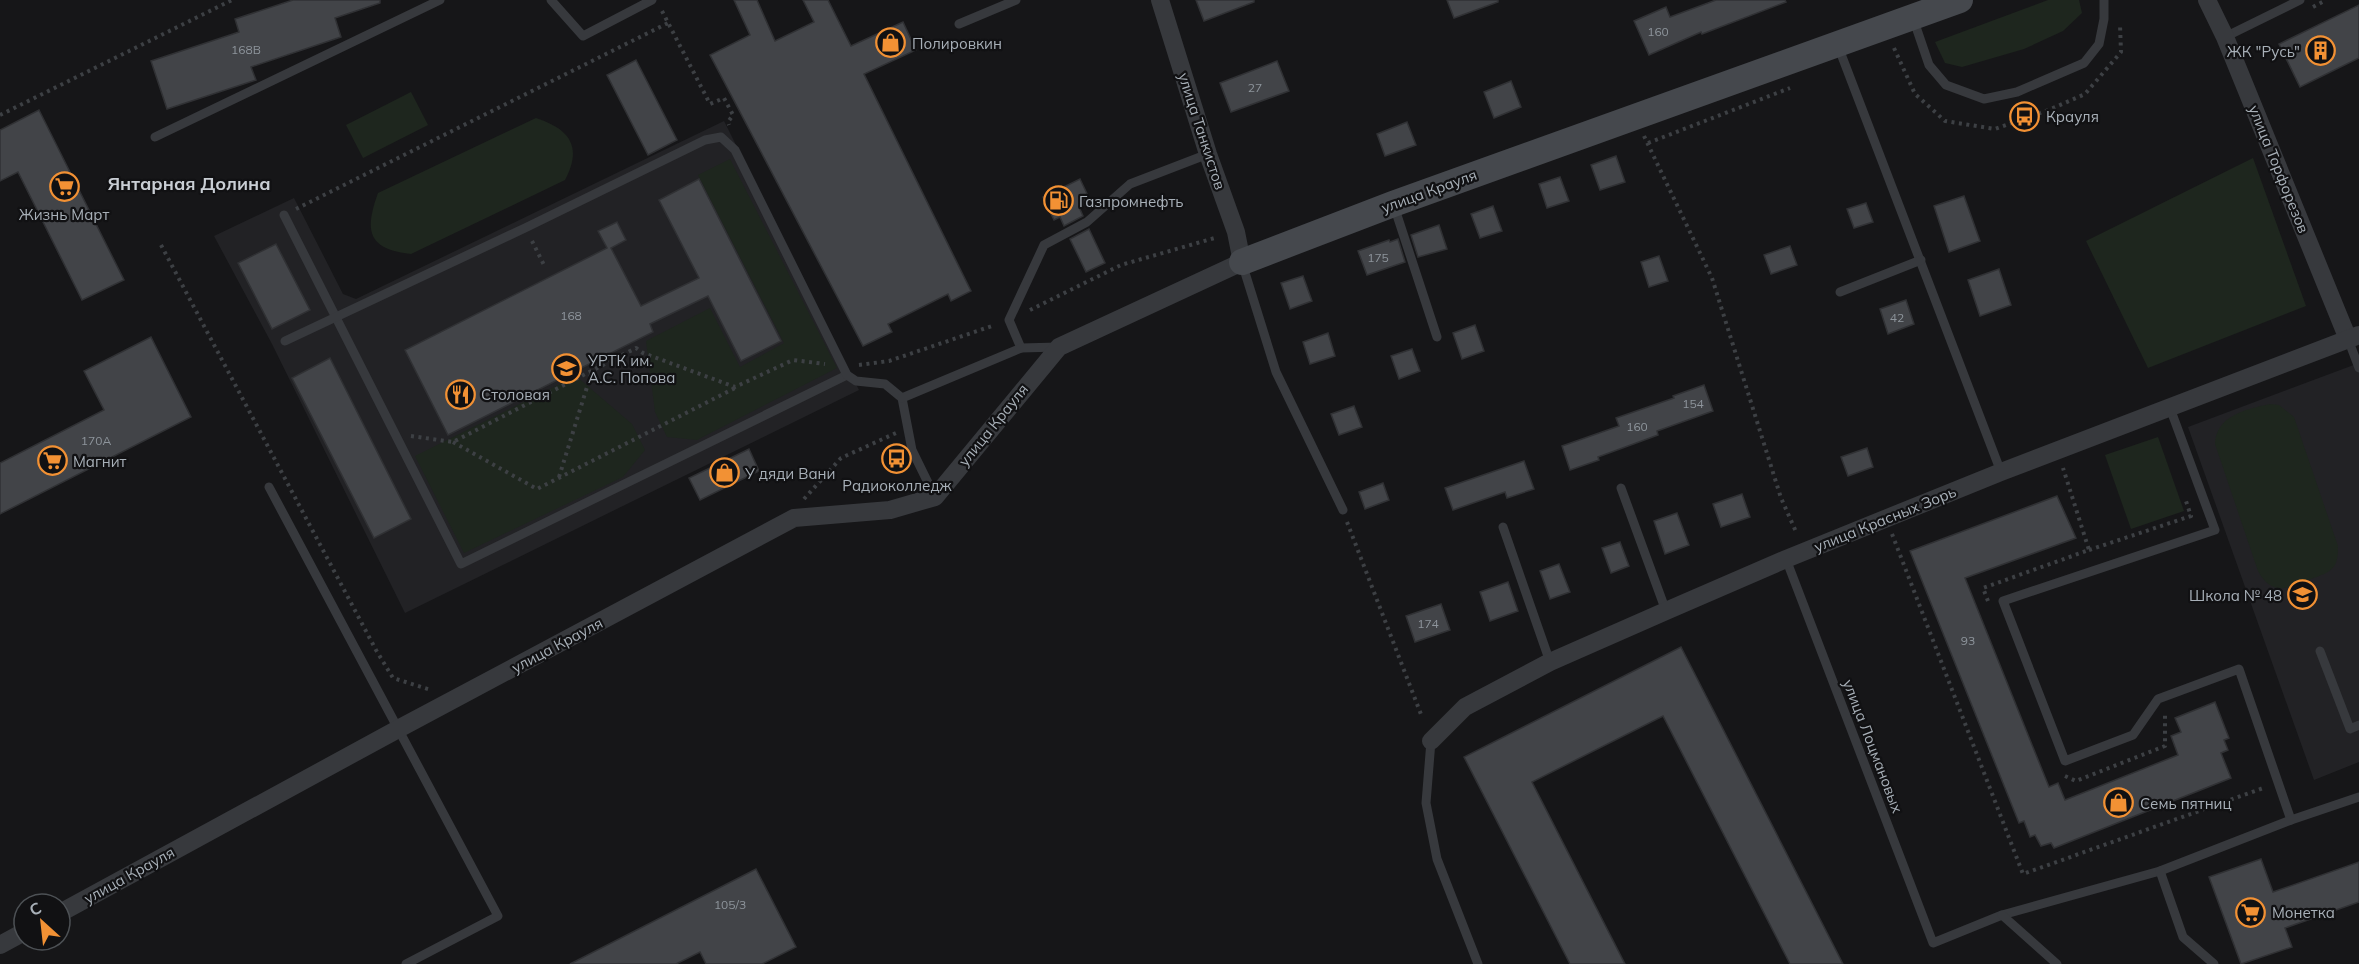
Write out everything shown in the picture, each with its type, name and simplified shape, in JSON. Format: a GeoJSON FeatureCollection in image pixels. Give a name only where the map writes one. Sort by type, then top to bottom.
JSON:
{"type":"FeatureCollection","features":[{"type":"Feature","properties":{"kind":"street","name":"улица Танкистов"},"geometry":{"type":"LineString","coordinates":[[1160,0],[1208,154],[1236,232],[1242,262]]}},
{"type":"Feature","properties":{"kind":"street","name":"улица Крауля"},"geometry":{"type":"LineString","coordinates":[[72,906],[399,728],[794,518],[890,510],[935,497],[1059,347],[1242,262],[1393,204],[1960,0]]}},
{"type":"Feature","properties":{"kind":"street","name":"улица Торфорезов"},"geometry":{"type":"LineString","coordinates":[[2207,0],[2354,337]]}},
{"type":"Feature","properties":{"kind":"street","name":"улица Красных Зорь"},"geometry":{"type":"LineString","coordinates":[[1431,741],[1465,707],[1550,662],[1666,611],[1804,551],[2001,472],[2354,337]]}},
{"type":"Feature","properties":{"kind":"lane"},"geometry":{"type":"LineString","coordinates":[[155,137],[440,0]]}},
{"type":"Feature","properties":{"kind":"lane"},"geometry":{"type":"LineString","coordinates":[[551,0],[583,36],[652,0]]}},
{"type":"Feature","properties":{"kind":"lane"},"geometry":{"type":"LineString","coordinates":[[959,24],[1016,0]]}},
{"type":"Feature","properties":{"kind":"lane"},"geometry":{"type":"LineString","coordinates":[[1912,16],[1929,65],[1946,85],[1984,99],[2017,92],[2084,63],[2099,44],[2104,19],[2104,0]]}},
{"type":"Feature","properties":{"kind":"lane"},"geometry":{"type":"LineString","coordinates":[[2225,37],[2300,0]]}},
{"type":"Feature","properties":{"kind":"lane"},"geometry":{"type":"LineString","coordinates":[[1837,43],[2001,472]]}},
{"type":"Feature","properties":{"kind":"lane"},"geometry":{"type":"LineString","coordinates":[[285,341],[338,318],[705,140],[721,138],[735,150],[845,371],[856,381],[885,384],[903,398],[912,450],[935,497]]}},
{"type":"Feature","properties":{"kind":"lane"},"geometry":{"type":"LineString","coordinates":[[1022,348],[1009,320],[1044,245],[1087,222],[1130,184],[1208,154]]}},
{"type":"Feature","properties":{"kind":"lane"},"geometry":{"type":"LineString","coordinates":[[1393,204],[1437,337]]}},
{"type":"Feature","properties":{"kind":"lane"},"geometry":{"type":"LineString","coordinates":[[284,215],[461,564],[845,371]]}},
{"type":"Feature","properties":{"kind":"lane"},"geometry":{"type":"LineString","coordinates":[[1840,292],[1921,260]]}},
{"type":"Feature","properties":{"kind":"lane"},"geometry":{"type":"LineString","coordinates":[[1242,262],[1276,372],[1343,510]]}},
{"type":"Feature","properties":{"kind":"lane"},"geometry":{"type":"LineString","coordinates":[[2354,337],[2359,368]]}},
{"type":"Feature","properties":{"kind":"lane"},"geometry":{"type":"LineString","coordinates":[[903,398],[1022,348],[1059,347]]}},
{"type":"Feature","properties":{"kind":"lane"},"geometry":{"type":"LineString","coordinates":[[2170,408],[2215,530],[2003,601],[2065,761],[2133,735],[2158,699],[2239,669],[2291,819]]}},
{"type":"Feature","properties":{"kind":"lane"},"geometry":{"type":"LineString","coordinates":[[269,487],[498,916],[406,964]]}},
{"type":"Feature","properties":{"kind":"lane"},"geometry":{"type":"LineString","coordinates":[[1621,488],[1666,611]]}},
{"type":"Feature","properties":{"kind":"lane"},"geometry":{"type":"LineString","coordinates":[[1503,527],[1550,662]]}},
{"type":"Feature","properties":{"kind":"lane","name":"улица Лоцмановых"},"geometry":{"type":"LineString","coordinates":[[1786,559],[1933,944],[2002,915]]}},
{"type":"Feature","properties":{"kind":"lane"},"geometry":{"type":"LineString","coordinates":[[2320,651],[2350,729],[2359,725]]}},
{"type":"Feature","properties":{"kind":"lane"},"geometry":{"type":"LineString","coordinates":[[1431,741],[1426,803],[1437,859],[1478,964]]}},
{"type":"Feature","properties":{"kind":"lane"},"geometry":{"type":"LineString","coordinates":[[2002,915],[2160,871],[2291,819],[2359,797]]}},
{"type":"Feature","properties":{"kind":"lane"},"geometry":{"type":"LineString","coordinates":[[2160,871],[2182,937],[2214,964]]}},
{"type":"Feature","properties":{"kind":"lane"},"geometry":{"type":"LineString","coordinates":[[2002,915],[2057,964]]}},
{"type":"Feature","properties":{"kind":"path"},"geometry":{"type":"LineString","coordinates":[[0,115],[232,0]]}},
{"type":"Feature","properties":{"kind":"path"},"geometry":{"type":"LineString","coordinates":[[660,8],[710,104]]}},
{"type":"Feature","properties":{"kind":"path"},"geometry":{"type":"LineString","coordinates":[[284,215],[668,23]]}},
{"type":"Feature","properties":{"kind":"path"},"geometry":{"type":"LineString","coordinates":[[1886,51],[1895,47]]}},
{"type":"Feature","properties":{"kind":"path"},"geometry":{"type":"LineString","coordinates":[[1648,143],[1791,88]]}},
{"type":"Feature","properties":{"kind":"path"},"geometry":{"type":"LineString","coordinates":[[1635,116],[1712,278],[1781,498],[1804,551]]}},
{"type":"Feature","properties":{"kind":"path"},"geometry":{"type":"LineString","coordinates":[[525,228],[545,267]]}},
{"type":"Feature","properties":{"kind":"path"},"geometry":{"type":"LineString","coordinates":[[396,433],[453,442],[537,489],[735,387],[793,360],[845,371],[890,361],[1009,320],[1121,265],[1236,232]]}},
{"type":"Feature","properties":{"kind":"path"},"geometry":{"type":"LineString","coordinates":[[161,245],[393,678],[432,690]]}},
{"type":"Feature","properties":{"kind":"path"},"geometry":{"type":"LineString","coordinates":[[453,442],[636,348],[643,353],[735,387]]}},
{"type":"Feature","properties":{"kind":"path"},"geometry":{"type":"LineString","coordinates":[[559,478],[592,371]]}},
{"type":"Feature","properties":{"kind":"path"},"geometry":{"type":"LineString","coordinates":[[2062,465],[2089,550]]}},
{"type":"Feature","properties":{"kind":"path"},"geometry":{"type":"LineString","coordinates":[[1992,610],[1983,588],[2191,516],[2184,494]]}},
{"type":"Feature","properties":{"kind":"path"},"geometry":{"type":"LineString","coordinates":[[1343,510],[1422,717]]}},
{"type":"Feature","properties":{"kind":"path"},"geometry":{"type":"LineString","coordinates":[[1890,529],[2023,874],[2269,786]]}},
{"type":"Feature","properties":{"kind":"path"},"geometry":{"type":"LineString","coordinates":[[2056,771],[2076,781],[2165,746],[2165,713],[2175,710]]}},
{"type":"Feature","properties":{"kind":"shaded area"},"geometry":{"type":"Polygon","coordinates":[[[2048,0],[2079,0],[2082,13],[2063,31],[2024,49],[1962,67],[1945,63],[1935,42],[2048,0]]]}},
{"type":"Feature","properties":{"kind":"shaded area"},"geometry":{"type":"Polygon","coordinates":[[[411,92],[428,125],[363,158],[346,125],[411,92]]]}},
{"type":"Feature","properties":{"kind":"shaded area"},"geometry":{"type":"Polygon","coordinates":[[[536,118],[557,128],[570,140],[573,158],[565,180],[411,254],[397,252],[378,243],[373,236],[371,218],[378,193],[536,118]]]}},
{"type":"Feature","properties":{"kind":"shaded area","name":"УРТК им. А.С. Попова"},"geometry":{"type":"Polygon","coordinates":[[[724,121],[859,390],[405,613],[272,344],[214,236],[294,198],[343,294],[356,299],[724,121]]]}},
{"type":"Feature","properties":{"kind":"shaded area"},"geometry":{"type":"Polygon","coordinates":[[[2253,158],[2306,306],[2148,368],[2086,241],[2253,158]]]}},
{"type":"Feature","properties":{"kind":"shaded area"},"geometry":{"type":"Polygon","coordinates":[[[730,159],[837,368],[697,440],[667,437],[655,412],[646,341],[710,308],[740,367],[784,343],[698,175],[730,159]]]}},
{"type":"Feature","properties":{"kind":"shaded area","name":"Школа № 48"},"geometry":{"type":"Polygon","coordinates":[[[2359,363],[2359,762],[2314,780],[2188,427],[2359,363]]]}},
{"type":"Feature","properties":{"kind":"shaded area"},"geometry":{"type":"Polygon","coordinates":[[[576,376],[632,424],[645,450],[623,477],[464,553],[415,456],[576,376]]]}},
{"type":"Feature","properties":{"kind":"shaded area"},"geometry":{"type":"Polygon","coordinates":[[[2270,404],[2279,405],[2294,417],[2338,546],[2337,560],[2330,570],[2295,585],[2281,588],[2269,584],[2258,571],[2215,444],[2217,434],[2227,420],[2242,411],[2270,404]]]}},
{"type":"Feature","properties":{"kind":"shaded area"},"geometry":{"type":"Polygon","coordinates":[[[2158,437],[2184,511],[2131,529],[2105,455],[2158,437]]]}},
{"type":"Feature","properties":{"kind":"building"},"geometry":{"type":"Polygon","coordinates":[[[293,0],[380,0],[380,3],[335,18],[341,37],[251,67],[256,80],[167,109],[151,61],[239,32],[235,19],[293,0]]]}},
{"type":"Feature","properties":{"kind":"building"},"geometry":{"type":"Polygon","coordinates":[[[734,0],[757,0],[775,41],[814,22],[803,0],[828,0],[851,46],[903,22],[916,50],[864,74],[971,291],[951,301],[948,294],[888,324],[892,332],[863,346],[710,55],[750,35],[734,0]]]}},
{"type":"Feature","properties":{"kind":"building"},"geometry":{"type":"Polygon","coordinates":[[[1196,0],[1254,0],[1254,2],[1204,21],[1196,0]]]}},
{"type":"Feature","properties":{"kind":"building"},"geometry":{"type":"Polygon","coordinates":[[[1447,0],[1498,0],[1498,2],[1454,18],[1447,0]]]}},
{"type":"Feature","properties":{"kind":"building"},"geometry":{"type":"Polygon","coordinates":[[[1716,0],[1785,0],[1786,2],[1702,34],[1701,32],[1649,55],[1634,21],[1666,7],[1670,17],[1716,0]]]}},
{"type":"Feature","properties":{"kind":"building","name":"ЖК \"Русь\""},"geometry":{"type":"Polygon","coordinates":[[[2359,5],[2359,58],[2300,87],[2279,44],[2359,5]]]}},
{"type":"Feature","properties":{"kind":"building"},"geometry":{"type":"Polygon","coordinates":[[[636,60],[677,140],[648,155],[607,75],[636,60]]]}},
{"type":"Feature","properties":{"kind":"building"},"geometry":{"type":"Polygon","coordinates":[[[1277,61],[1289,91],[1231,112],[1220,83],[1277,61]]]}},
{"type":"Feature","properties":{"kind":"building"},"geometry":{"type":"Polygon","coordinates":[[[1511,81],[1521,107],[1494,118],[1484,92],[1511,81]]]}},
{"type":"Feature","properties":{"kind":"building"},"geometry":{"type":"Polygon","coordinates":[[[39,110],[124,280],[82,300],[18,172],[0,181],[0,130],[39,110]]]}},
{"type":"Feature","properties":{"kind":"building"},"geometry":{"type":"Polygon","coordinates":[[[1407,122],[1416,145],[1385,156],[1377,134],[1407,122]]]}},
{"type":"Feature","properties":{"kind":"building"},"geometry":{"type":"Polygon","coordinates":[[[1616,156],[1625,182],[1600,190],[1591,165],[1616,156]]]}},
{"type":"Feature","properties":{"kind":"building"},"geometry":{"type":"Polygon","coordinates":[[[1560,177],[1569,201],[1547,208],[1539,184],[1560,177]]]}},
{"type":"Feature","properties":{"kind":"building"},"geometry":{"type":"Polygon","coordinates":[[[699,179],[781,341],[741,361],[708,296],[650,324],[653,332],[448,435],[405,350],[607,248],[598,231],[617,222],[626,240],[611,248],[641,306],[699,278],[659,200],[699,179]]]}},
{"type":"Feature","properties":{"kind":"building"},"geometry":{"type":"Polygon","coordinates":[[[1080,179],[1091,202],[1079,207],[1083,216],[1064,226],[1060,217],[1054,220],[1043,197],[1080,179]]]}},
{"type":"Feature","properties":{"kind":"building"},"geometry":{"type":"Polygon","coordinates":[[[1964,196],[1980,241],[1949,252],[1934,206],[1964,196]]]}},
{"type":"Feature","properties":{"kind":"building"},"geometry":{"type":"Polygon","coordinates":[[[1866,203],[1873,222],[1854,228],[1847,209],[1866,203]]]}},
{"type":"Feature","properties":{"kind":"building"},"geometry":{"type":"Polygon","coordinates":[[[1493,206],[1502,231],[1480,238],[1471,214],[1493,206]]]}},
{"type":"Feature","properties":{"kind":"building"},"geometry":{"type":"Polygon","coordinates":[[[1439,225],[1447,249],[1418,257],[1411,235],[1439,225]]]}},
{"type":"Feature","properties":{"kind":"building"},"geometry":{"type":"Polygon","coordinates":[[[1089,229],[1105,263],[1086,272],[1070,239],[1089,229]]]}},
{"type":"Feature","properties":{"kind":"building"},"geometry":{"type":"Polygon","coordinates":[[[1398,239],[1405,262],[1367,275],[1358,251],[1398,239]]]}},
{"type":"Feature","properties":{"kind":"building"},"geometry":{"type":"Polygon","coordinates":[[[276,244],[310,310],[272,329],[238,263],[276,244]]]}},
{"type":"Feature","properties":{"kind":"building"},"geometry":{"type":"Polygon","coordinates":[[[1790,246],[1797,265],[1771,274],[1764,255],[1790,246]]]}},
{"type":"Feature","properties":{"kind":"building"},"geometry":{"type":"Polygon","coordinates":[[[1659,256],[1668,281],[1649,287],[1641,262],[1659,256]]]}},
{"type":"Feature","properties":{"kind":"building"},"geometry":{"type":"Polygon","coordinates":[[[1999,269],[2011,305],[1980,316],[1968,280],[1999,269]]]}},
{"type":"Feature","properties":{"kind":"building"},"geometry":{"type":"Polygon","coordinates":[[[1303,276],[1312,301],[1290,309],[1281,283],[1303,276]]]}},
{"type":"Feature","properties":{"kind":"building"},"geometry":{"type":"Polygon","coordinates":[[[1906,300],[1914,324],[1888,334],[1880,309],[1906,300]]]}},
{"type":"Feature","properties":{"kind":"building"},"geometry":{"type":"Polygon","coordinates":[[[1475,325],[1484,351],[1462,359],[1453,333],[1475,325]]]}},
{"type":"Feature","properties":{"kind":"building"},"geometry":{"type":"Polygon","coordinates":[[[1328,333],[1335,356],[1310,364],[1303,342],[1328,333]]]}},
{"type":"Feature","properties":{"kind":"building"},"geometry":{"type":"Polygon","coordinates":[[[151,337],[191,417],[0,514],[0,463],[104,410],[84,371],[151,337]]]}},
{"type":"Feature","properties":{"kind":"building"},"geometry":{"type":"Polygon","coordinates":[[[1412,349],[1420,371],[1399,379],[1391,356],[1412,349]]]}},
{"type":"Feature","properties":{"kind":"building"},"geometry":{"type":"Polygon","coordinates":[[[330,358],[411,519],[374,538],[292,378],[330,358]]]}},
{"type":"Feature","properties":{"kind":"building"},"geometry":{"type":"Polygon","coordinates":[[[1704,385],[1713,411],[1657,431],[1658,435],[1570,470],[1562,446],[1619,426],[1616,418],[1704,385]]]}},
{"type":"Feature","properties":{"kind":"building"},"geometry":{"type":"Polygon","coordinates":[[[1354,406],[1362,427],[1339,435],[1331,414],[1354,406]]]}},
{"type":"Feature","properties":{"kind":"building"},"geometry":{"type":"Polygon","coordinates":[[[1867,448],[1873,467],[1848,476],[1841,457],[1867,448]]]}},
{"type":"Feature","properties":{"kind":"building"},"geometry":{"type":"Polygon","coordinates":[[[749,449],[759,471],[700,500],[689,478],[749,449]]]}},
{"type":"Feature","properties":{"kind":"building"},"geometry":{"type":"Polygon","coordinates":[[[1524,461],[1534,489],[1507,498],[1505,492],[1453,510],[1445,488],[1524,461]]]}},
{"type":"Feature","properties":{"kind":"building"},"geometry":{"type":"Polygon","coordinates":[[[1383,483],[1389,500],[1365,509],[1359,492],[1383,483]]]}},
{"type":"Feature","properties":{"kind":"building"},"geometry":{"type":"Polygon","coordinates":[[[1742,494],[1750,517],[1721,527],[1713,504],[1742,494]]]}},
{"type":"Feature","properties":{"kind":"building"},"geometry":{"type":"Polygon","coordinates":[[[2057,496],[2076,538],[1965,578],[2049,787],[2058,783],[2065,800],[2178,755],[2171,736],[2181,732],[2175,718],[2215,702],[2229,738],[2224,740],[2228,750],[2221,753],[2231,778],[2054,848],[2051,843],[2041,846],[2035,835],[2030,837],[2024,821],[2019,823],[1910,551],[2057,496]]]}},
{"type":"Feature","properties":{"kind":"building"},"geometry":{"type":"Polygon","coordinates":[[[1677,513],[1689,545],[1665,554],[1654,521],[1677,513]]]}},
{"type":"Feature","properties":{"kind":"building"},"geometry":{"type":"Polygon","coordinates":[[[1620,542],[1629,566],[1611,573],[1602,548],[1620,542]]]}},
{"type":"Feature","properties":{"kind":"building"},"geometry":{"type":"Polygon","coordinates":[[[1559,564],[1570,592],[1550,599],[1540,571],[1559,564]]]}},
{"type":"Feature","properties":{"kind":"building"},"geometry":{"type":"Polygon","coordinates":[[[1508,582],[1518,611],[1490,621],[1480,592],[1508,582]]]}},
{"type":"Feature","properties":{"kind":"building"},"geometry":{"type":"Polygon","coordinates":[[[1441,604],[1450,630],[1415,642],[1406,616],[1441,604]]]}},
{"type":"Feature","properties":{"kind":"building"},"geometry":{"type":"Polygon","coordinates":[[[1681,647],[1843,964],[1790,964],[1663,716],[1532,782],[1625,964],[1570,964],[1464,757],[1681,647]]]}},
{"type":"Feature","properties":{"kind":"building"},"geometry":{"type":"Polygon","coordinates":[[[2261,859],[2273,892],[2359,862],[2359,902],[2285,928],[2292,947],[2241,964],[2209,877],[2261,859]]]}},
{"type":"Feature","properties":{"kind":"building"},"geometry":{"type":"Polygon","coordinates":[[[756,869],[796,947],[762,964],[706,964],[700,952],[676,964],[570,964],[756,869]]]}},
{"type":"Feature","properties":{"kind":"place","name":"Полировкин"},"geometry":{"type":"Point","coordinates":[891,43]}},
{"type":"Feature","properties":{"kind":"place","name":"ЖК \"Русь\""},"geometry":{"type":"Point","coordinates":[2321,51]}},
{"type":"Feature","properties":{"kind":"place","name":"Крауля"},"geometry":{"type":"Point","coordinates":[2025,116]}},
{"type":"Feature","properties":{"kind":"place","name":"Жизнь Март"},"geometry":{"type":"Point","coordinates":[64,187]}},
{"type":"Feature","properties":{"kind":"place","name":"Газпромнефть"},"geometry":{"type":"Point","coordinates":[1058,201]}},
{"type":"Feature","properties":{"kind":"place","name":"УРТК им. А.С. Попова"},"geometry":{"type":"Point","coordinates":[567,369]}},
{"type":"Feature","properties":{"kind":"place","name":"Столовая"},"geometry":{"type":"Point","coordinates":[460,394]}},
{"type":"Feature","properties":{"kind":"place","name":"Радиоколледж"},"geometry":{"type":"Point","coordinates":[897,458]}},
{"type":"Feature","properties":{"kind":"place","name":"Магнит"},"geometry":{"type":"Point","coordinates":[52,461]}},
{"type":"Feature","properties":{"kind":"place","name":"У дяди Вани"},"geometry":{"type":"Point","coordinates":[724,473]}},
{"type":"Feature","properties":{"kind":"place","name":"Школа № 48"},"geometry":{"type":"Point","coordinates":[2303,595]}},
{"type":"Feature","properties":{"kind":"place","name":"Семь пятниц"},"geometry":{"type":"Point","coordinates":[2119,803]}},
{"type":"Feature","properties":{"kind":"place","name":"Монетка"},"geometry":{"type":"Point","coordinates":[2251,912]}},
{"type":"Feature","properties":{"kind":"district","name":"Янтарная Долина"},"geometry":{"type":"Point","coordinates":[189,183]}}]}
